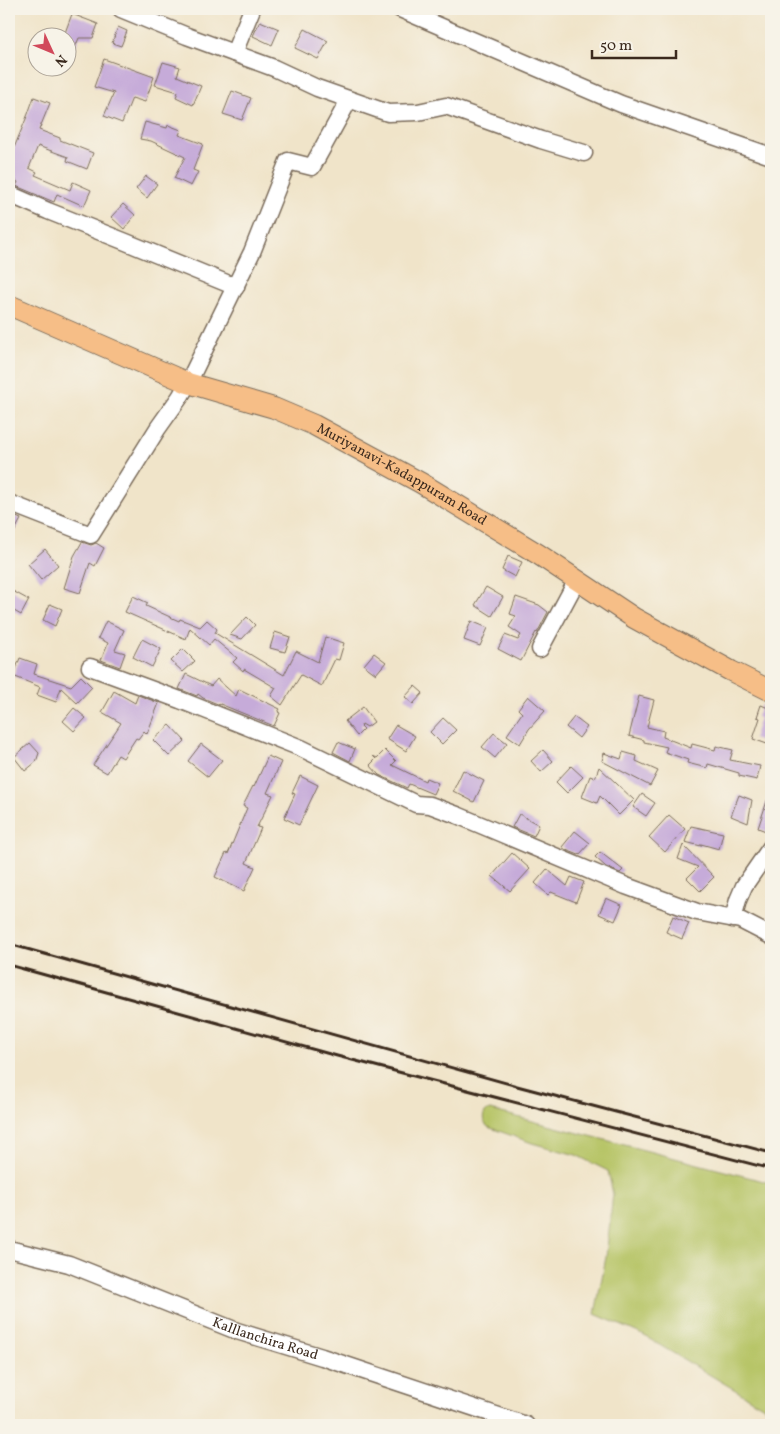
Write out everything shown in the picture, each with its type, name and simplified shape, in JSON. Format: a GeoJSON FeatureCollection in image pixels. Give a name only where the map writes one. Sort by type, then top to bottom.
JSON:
{"type":"FeatureCollection","features":[{"type":"Feature","properties":{"kind":"main road","name":"Muriyanavi-Kadappuram Road"},"geometry":{"type":"LineString","coordinates":[[9,305],[188,383],[274,408],[314,424],[421,483],[538,554],[634,618],[771,691]]}},
{"type":"Feature","properties":{"kind":"street"},"geometry":{"type":"LineString","coordinates":[[121,9],[274,68],[317,88],[388,113],[418,112],[446,106],[541,140],[584,153]]}},
{"type":"Feature","properties":{"kind":"street"},"geometry":{"type":"LineString","coordinates":[[234,53],[252,9]]}},
{"type":"Feature","properties":{"kind":"street"},"geometry":{"type":"LineString","coordinates":[[400,9],[621,104],[771,156]]}},
{"type":"Feature","properties":{"kind":"street"},"geometry":{"type":"LineString","coordinates":[[9,503],[91,535],[188,383],[252,252],[288,161],[312,167],[349,100]]}},
{"type":"Feature","properties":{"kind":"street"},"geometry":{"type":"LineString","coordinates":[[9,194],[236,287]]}},
{"type":"Feature","properties":{"kind":"street"},"geometry":{"type":"LineString","coordinates":[[540,649],[578,580]]}},
{"type":"Feature","properties":{"kind":"street"},"geometry":{"type":"LineString","coordinates":[[90,667],[301,748],[416,804],[430,805],[457,815],[626,886],[698,912],[740,920],[771,936]]}},
{"type":"Feature","properties":{"kind":"street"},"geometry":{"type":"LineString","coordinates":[[733,919],[744,886],[771,847]]}},
{"type":"Feature","properties":{"kind":"street","name":"Kalllanchira Road"},"geometry":{"type":"LineString","coordinates":[[9,1248],[69,1264],[237,1331],[322,1357],[526,1425]]}},
{"type":"Feature","properties":{"kind":"green space"},"geometry":{"type":"Polygon","coordinates":[[[490,1110],[771,1183],[771,1406],[769,1410],[641,1334],[595,1314],[606,1257],[613,1194],[608,1171],[576,1155],[532,1143],[488,1127],[483,1118],[485,1112],[490,1110]]]}},
{"type":"Feature","properties":{"kind":"building"},"geometry":{"type":"Polygon","coordinates":[[[72,14],[98,24],[93,38],[79,38],[78,40],[78,28],[67,28],[72,14]]]}},
{"type":"Feature","properties":{"kind":"building"},"geometry":{"type":"Polygon","coordinates":[[[260,21],[279,29],[272,45],[253,36],[260,21]]]}},
{"type":"Feature","properties":{"kind":"building"},"geometry":{"type":"Polygon","coordinates":[[[118,27],[127,31],[121,46],[112,43],[118,27]]]}},
{"type":"Feature","properties":{"kind":"building"},"geometry":{"type":"Polygon","coordinates":[[[305,29],[328,41],[318,59],[295,48],[305,29]]]}},
{"type":"Feature","properties":{"kind":"building"},"geometry":{"type":"Polygon","coordinates":[[[104,59],[154,77],[145,102],[132,98],[122,123],[104,116],[114,93],[94,87],[104,59]]]}},
{"type":"Feature","properties":{"kind":"building"},"geometry":{"type":"Polygon","coordinates":[[[163,62],[180,67],[177,76],[201,86],[193,105],[176,97],[178,92],[155,85],[163,62]]]}},
{"type":"Feature","properties":{"kind":"building"},"geometry":{"type":"Polygon","coordinates":[[[232,91],[251,98],[242,120],[223,114],[232,91]]]}},
{"type":"Feature","properties":{"kind":"building"},"geometry":{"type":"Polygon","coordinates":[[[34,97],[50,103],[39,130],[93,153],[87,169],[67,161],[68,157],[38,146],[29,168],[37,172],[35,175],[70,190],[73,182],[91,190],[84,206],[57,194],[54,202],[16,186],[18,182],[9,176],[9,160],[34,97]]]}},
{"type":"Feature","properties":{"kind":"building"},"geometry":{"type":"Polygon","coordinates":[[[145,122],[167,128],[168,125],[181,130],[179,135],[203,144],[193,170],[198,172],[191,186],[174,178],[185,157],[151,141],[140,139],[145,122]]]}},
{"type":"Feature","properties":{"kind":"building"},"geometry":{"type":"Polygon","coordinates":[[[146,176],[157,184],[147,198],[136,189],[146,176]]]}},
{"type":"Feature","properties":{"kind":"building"},"geometry":{"type":"Polygon","coordinates":[[[123,204],[135,215],[124,229],[111,217],[123,204]]]}},
{"type":"Feature","properties":{"kind":"building"},"geometry":{"type":"Polygon","coordinates":[[[9,514],[21,519],[9,542],[9,514]]]}},
{"type":"Feature","properties":{"kind":"building"},"geometry":{"type":"Polygon","coordinates":[[[82,542],[91,545],[96,543],[104,548],[95,566],[90,563],[80,593],[64,588],[74,556],[82,542]]]}},
{"type":"Feature","properties":{"kind":"building"},"geometry":{"type":"Polygon","coordinates":[[[45,549],[58,565],[41,580],[28,564],[45,549]]]}},
{"type":"Feature","properties":{"kind":"building"},"geometry":{"type":"Polygon","coordinates":[[[508,556],[522,562],[515,577],[502,570],[508,556]]]}},
{"type":"Feature","properties":{"kind":"building"},"geometry":{"type":"Polygon","coordinates":[[[486,587],[503,597],[492,616],[475,605],[486,587]]]}},
{"type":"Feature","properties":{"kind":"building"},"geometry":{"type":"Polygon","coordinates":[[[9,589],[29,600],[21,615],[9,608],[9,589]]]}},
{"type":"Feature","properties":{"kind":"building"},"geometry":{"type":"Polygon","coordinates":[[[133,596],[148,603],[146,606],[179,621],[180,619],[200,627],[207,620],[217,629],[215,633],[284,675],[296,651],[318,662],[325,637],[344,643],[339,660],[335,659],[322,686],[301,675],[282,705],[271,696],[276,688],[244,669],[243,671],[233,662],[237,658],[214,639],[209,645],[190,628],[186,639],[125,612],[133,596]]]}},
{"type":"Feature","properties":{"kind":"building"},"geometry":{"type":"Polygon","coordinates":[[[516,597],[539,605],[548,612],[521,661],[498,649],[505,635],[518,640],[521,635],[509,627],[516,616],[510,614],[516,597]]]}},
{"type":"Feature","properties":{"kind":"building"},"geometry":{"type":"Polygon","coordinates":[[[50,604],[62,609],[55,626],[43,620],[50,604]]]}},
{"type":"Feature","properties":{"kind":"building"},"geometry":{"type":"Polygon","coordinates":[[[247,617],[255,625],[242,639],[230,635],[247,617]]]}},
{"type":"Feature","properties":{"kind":"building"},"geometry":{"type":"Polygon","coordinates":[[[106,621],[124,630],[115,650],[125,653],[120,667],[101,660],[108,643],[98,638],[106,621]]]}},
{"type":"Feature","properties":{"kind":"building"},"geometry":{"type":"Polygon","coordinates":[[[471,621],[488,628],[480,646],[464,640],[471,621]]]}},
{"type":"Feature","properties":{"kind":"building"},"geometry":{"type":"Polygon","coordinates":[[[275,632],[290,637],[285,652],[270,648],[275,632]]]}},
{"type":"Feature","properties":{"kind":"building"},"geometry":{"type":"Polygon","coordinates":[[[142,639],[161,649],[152,667],[133,657],[142,639]]]}},
{"type":"Feature","properties":{"kind":"building"},"geometry":{"type":"Polygon","coordinates":[[[183,649],[195,661],[183,672],[171,661],[183,649]]]}},
{"type":"Feature","properties":{"kind":"building"},"geometry":{"type":"Polygon","coordinates":[[[374,653],[386,662],[376,674],[364,665],[374,653]]]}},
{"type":"Feature","properties":{"kind":"building"},"geometry":{"type":"Polygon","coordinates":[[[20,658],[37,664],[34,674],[71,686],[81,676],[92,687],[77,703],[61,688],[56,702],[37,695],[40,687],[13,676],[20,658]]]}},
{"type":"Feature","properties":{"kind":"building"},"geometry":{"type":"Polygon","coordinates":[[[186,674],[211,686],[217,679],[236,696],[239,689],[280,709],[274,726],[203,698],[198,694],[197,696],[179,689],[186,674]]]}},
{"type":"Feature","properties":{"kind":"building"},"geometry":{"type":"Polygon","coordinates":[[[415,686],[423,693],[413,704],[405,697],[415,686]]]}},
{"type":"Feature","properties":{"kind":"building"},"geometry":{"type":"Polygon","coordinates":[[[114,691],[135,703],[138,695],[159,703],[147,734],[144,731],[138,739],[136,738],[123,758],[118,755],[107,773],[93,765],[121,723],[102,712],[114,691]]]}},
{"type":"Feature","properties":{"kind":"building"},"geometry":{"type":"Polygon","coordinates":[[[528,696],[545,711],[529,729],[520,744],[507,735],[522,713],[518,709],[528,696]]]}},
{"type":"Feature","properties":{"kind":"building"},"geometry":{"type":"Polygon","coordinates":[[[639,696],[654,700],[647,727],[664,731],[663,737],[691,748],[692,744],[715,750],[716,746],[733,750],[730,760],[760,766],[757,780],[739,776],[739,773],[708,764],[707,768],[687,763],[688,760],[665,752],[667,747],[644,742],[644,740],[629,736],[639,696]]]}},
{"type":"Feature","properties":{"kind":"building"},"geometry":{"type":"Polygon","coordinates":[[[761,705],[771,709],[771,730],[767,744],[753,739],[760,718],[757,717],[761,705]]]}},
{"type":"Feature","properties":{"kind":"building"},"geometry":{"type":"Polygon","coordinates":[[[363,707],[374,722],[367,727],[362,724],[361,726],[364,729],[357,736],[345,721],[363,707]]]}},
{"type":"Feature","properties":{"kind":"building"},"geometry":{"type":"Polygon","coordinates":[[[74,708],[86,718],[74,731],[63,721],[74,708]]]}},
{"type":"Feature","properties":{"kind":"building"},"geometry":{"type":"Polygon","coordinates":[[[574,717],[587,727],[579,738],[566,727],[574,717]]]}},
{"type":"Feature","properties":{"kind":"building"},"geometry":{"type":"Polygon","coordinates":[[[443,718],[456,730],[442,744],[430,732],[443,718]]]}},
{"type":"Feature","properties":{"kind":"building"},"geometry":{"type":"Polygon","coordinates":[[[170,725],[185,741],[169,756],[153,740],[170,725]]]}},
{"type":"Feature","properties":{"kind":"building"},"geometry":{"type":"Polygon","coordinates":[[[396,725],[415,736],[406,751],[387,739],[396,725]]]}},
{"type":"Feature","properties":{"kind":"building"},"geometry":{"type":"Polygon","coordinates":[[[494,733],[507,743],[495,758],[482,747],[494,733]]]}},
{"type":"Feature","properties":{"kind":"building"},"geometry":{"type":"Polygon","coordinates":[[[338,742],[355,749],[350,761],[333,752],[338,742]]]}},
{"type":"Feature","properties":{"kind":"building"},"geometry":{"type":"Polygon","coordinates":[[[30,743],[39,753],[36,762],[25,771],[14,757],[30,743]]]}},
{"type":"Feature","properties":{"kind":"building"},"geometry":{"type":"Polygon","coordinates":[[[201,744],[222,760],[208,777],[188,761],[201,744]]]}},
{"type":"Feature","properties":{"kind":"building"},"geometry":{"type":"Polygon","coordinates":[[[385,750],[396,761],[392,765],[425,781],[426,778],[438,783],[433,794],[409,784],[407,788],[379,775],[370,765],[376,759],[373,756],[377,758],[385,750]]]}},
{"type":"Feature","properties":{"kind":"building"},"geometry":{"type":"Polygon","coordinates":[[[543,750],[553,761],[541,772],[531,761],[543,750]]]}},
{"type":"Feature","properties":{"kind":"building"},"geometry":{"type":"Polygon","coordinates":[[[623,752],[637,756],[636,761],[658,771],[650,786],[602,761],[604,753],[621,759],[623,752]]]}},
{"type":"Feature","properties":{"kind":"building"},"geometry":{"type":"Polygon","coordinates":[[[268,756],[281,762],[267,793],[273,795],[257,827],[261,828],[246,863],[255,867],[244,891],[215,877],[226,853],[228,854],[247,808],[243,806],[268,756]]]}},
{"type":"Feature","properties":{"kind":"building"},"geometry":{"type":"Polygon","coordinates":[[[571,766],[583,777],[567,793],[556,782],[571,766]]]}},
{"type":"Feature","properties":{"kind":"building"},"geometry":{"type":"Polygon","coordinates":[[[599,767],[634,800],[619,815],[600,796],[597,803],[582,797],[590,776],[595,778],[599,767]]]}},
{"type":"Feature","properties":{"kind":"building"},"geometry":{"type":"Polygon","coordinates":[[[463,770],[484,781],[474,802],[453,791],[463,770]]]}},
{"type":"Feature","properties":{"kind":"building"},"geometry":{"type":"Polygon","coordinates":[[[300,776],[318,785],[299,825],[284,818],[295,794],[292,793],[300,776]]]}},
{"type":"Feature","properties":{"kind":"building"},"geometry":{"type":"Polygon","coordinates":[[[642,794],[655,803],[646,816],[633,807],[642,794]]]}},
{"type":"Feature","properties":{"kind":"building"},"geometry":{"type":"Polygon","coordinates":[[[739,795],[752,800],[748,823],[731,816],[739,795]]]}},
{"type":"Feature","properties":{"kind":"building"},"geometry":{"type":"Polygon","coordinates":[[[769,795],[771,795],[771,833],[758,828],[769,795]]]}},
{"type":"Feature","properties":{"kind":"building"},"geometry":{"type":"Polygon","coordinates":[[[519,814],[539,825],[534,836],[512,827],[519,814]]]}},
{"type":"Feature","properties":{"kind":"building"},"geometry":{"type":"Polygon","coordinates":[[[669,815],[685,829],[665,852],[649,837],[669,815]]]}},
{"type":"Feature","properties":{"kind":"building"},"geometry":{"type":"Polygon","coordinates":[[[691,826],[723,833],[719,849],[685,842],[691,826]]]}},
{"type":"Feature","properties":{"kind":"building"},"geometry":{"type":"Polygon","coordinates":[[[575,831],[590,843],[579,855],[562,847],[575,831]]]}},
{"type":"Feature","properties":{"kind":"building"},"geometry":{"type":"Polygon","coordinates":[[[683,845],[714,877],[700,891],[687,878],[698,867],[678,859],[683,845]]]}},
{"type":"Feature","properties":{"kind":"building"},"geometry":{"type":"Polygon","coordinates":[[[600,852],[623,870],[620,873],[606,867],[595,857],[600,852]]]}},
{"type":"Feature","properties":{"kind":"building"},"geometry":{"type":"Polygon","coordinates":[[[512,853],[530,869],[510,891],[492,876],[512,853]]]}},
{"type":"Feature","properties":{"kind":"building"},"geometry":{"type":"Polygon","coordinates":[[[547,869],[567,886],[571,877],[584,882],[576,902],[551,892],[548,895],[535,883],[547,869]]]}},
{"type":"Feature","properties":{"kind":"building"},"geometry":{"type":"Polygon","coordinates":[[[606,898],[622,905],[615,921],[599,914],[606,898]]]}},
{"type":"Feature","properties":{"kind":"building"},"geometry":{"type":"Polygon","coordinates":[[[673,916],[689,923],[682,939],[666,932],[673,916]]]}},
{"type":"Feature","properties":{"kind":"railway"},"geometry":{"type":"LineString","coordinates":[[9,944],[517,1086],[771,1153]]}},
{"type":"Feature","properties":{"kind":"railway"},"geometry":{"type":"LineString","coordinates":[[9,965],[337,1056],[771,1169]]}}]}
